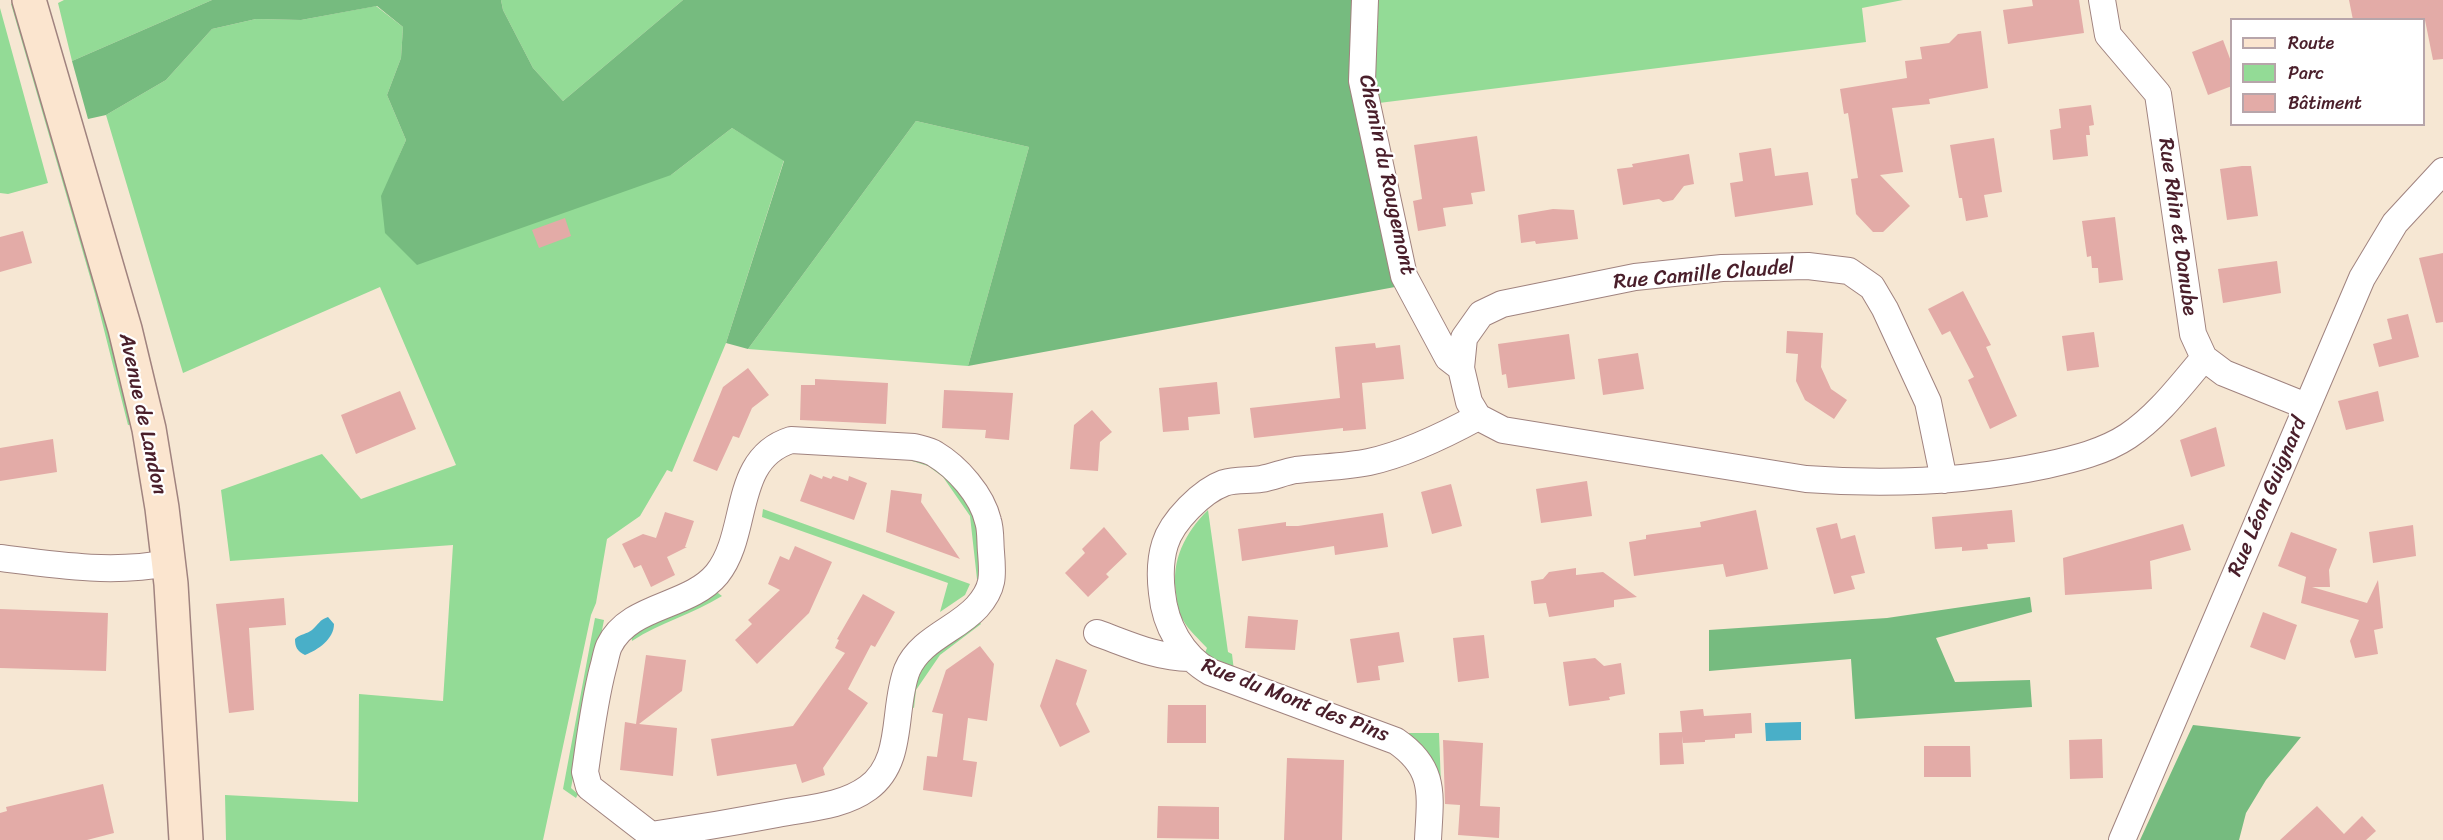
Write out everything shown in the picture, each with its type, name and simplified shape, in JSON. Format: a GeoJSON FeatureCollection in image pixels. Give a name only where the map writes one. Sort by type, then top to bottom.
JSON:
{"type":"FeatureCollection","features":[{"type":"Feature","properties":{"kind":"street","name":"Avenue de Landon"},"geometry":{"type":"LineString","coordinates":[[30,0],[125,329],[149,429],[162,508],[174,614],[186,840]]}},
{"type":"Feature","properties":{"kind":"street","name":"Chemin du Rougemont"},"geometry":{"type":"LineString","coordinates":[[1365,0],[1362,81],[1404,276],[1448,358],[1461,368]]}},
{"type":"Feature","properties":{"kind":"street","name":"Rue Rhin et Danube"},"geometry":{"type":"LineString","coordinates":[[2102,0],[2108,35],[2158,94],[2193,334],[2204,358]]}},
{"type":"Feature","properties":{"kind":"street","name":"Rue Léon Guignard"},"geometry":{"type":"LineString","coordinates":[[2122,840],[2362,278],[2395,223],[2443,171]]}},
{"type":"Feature","properties":{"kind":"street","name":"Rue Camille Claudel"},"geometry":{"type":"LineString","coordinates":[[1478,417],[1469,402],[1461,368],[1464,338],[1481,314],[1502,304],[1635,277],[1712,269],[1808,266],[1849,271],[1872,287],[1885,309],[1928,402],[1944,480]]}},
{"type":"Feature","properties":{"kind":"street"},"geometry":{"type":"LineString","coordinates":[[1478,417],[1503,430],[1806,478],[1853,483],[1944,480],[1999,475],[2101,450],[2127,437],[2146,422],[2204,358],[2224,373],[2306,406]]}},
{"type":"Feature","properties":{"kind":"street","name":"Rue du Mont des Pins"},"geometry":{"type":"LineString","coordinates":[[1428,840],[1431,787],[1419,760],[1408,749],[1396,741],[1210,672],[1189,658],[1174,635],[1163,606],[1160,577],[1166,541],[1184,513],[1202,496],[1227,482],[1367,462],[1390,456],[1478,417]]}},
{"type":"Feature","properties":{"kind":"street"},"geometry":{"type":"LineString","coordinates":[[791,441],[914,447],[933,453],[948,463],[979,500],[989,521],[993,581],[976,608],[929,643],[916,656],[908,669],[902,686],[892,751],[880,777],[853,797],[837,803],[651,837],[589,787],[586,780],[592,716],[599,684],[609,646],[622,628],[652,611],[697,591],[717,573],[732,550],[743,501],[752,474],[759,462],[780,444],[791,441]]}},
{"type":"Feature","properties":{"kind":"street"},"geometry":{"type":"LineString","coordinates":[[0,558],[60,566],[105,568],[168,563]]}},
{"type":"Feature","properties":{"kind":"street","name":"Rue du Mont des Pins"},"geometry":{"type":"LineString","coordinates":[[1097,633],[1153,654],[1189,658]]}},
{"type":"Feature","properties":{"kind":"green space"},"geometry":{"type":"Polygon","coordinates":[[[64,0],[212,0],[72,61],[58,3],[64,0]]]}},
{"type":"Feature","properties":{"kind":"green space"},"geometry":{"type":"Polygon","coordinates":[[[212,0],[501,0],[503,10],[533,68],[563,101],[683,0],[1362,0],[1363,105],[1395,287],[968,366],[1029,147],[916,121],[748,349],[726,343],[784,161],[732,128],[671,175],[417,265],[385,233],[381,196],[406,140],[387,95],[401,58],[403,27],[377,6],[301,20],[256,19],[212,29],[166,80],[106,115],[88,119],[72,61],[212,0]]]}},
{"type":"Feature","properties":{"kind":"green space"},"geometry":{"type":"Polygon","coordinates":[[[501,0],[683,0],[563,101],[533,68],[503,10],[501,0]]]}},
{"type":"Feature","properties":{"kind":"green space"},"geometry":{"type":"Polygon","coordinates":[[[1362,0],[1903,0],[1862,8],[1866,42],[1363,105],[1362,0]]]}},
{"type":"Feature","properties":{"kind":"green space"},"geometry":{"type":"Polygon","coordinates":[[[16,2],[111,327],[134,424],[128,425],[95,294],[11,4],[16,2]]]}},
{"type":"Feature","properties":{"kind":"green space"},"geometry":{"type":"Polygon","coordinates":[[[376,6],[403,27],[401,58],[387,95],[406,140],[396,163],[671,175],[732,128],[784,160],[726,343],[672,472],[667,470],[640,516],[607,539],[596,603],[591,615],[543,840],[226,840],[225,795],[358,802],[359,694],[443,701],[453,545],[230,561],[221,490],[322,454],[361,499],[456,465],[380,287],[183,373],[106,115],[166,80],[212,29],[256,19],[301,20],[376,6]]]}},
{"type":"Feature","properties":{"kind":"green space"},"geometry":{"type":"Polygon","coordinates":[[[0,8],[48,183],[8,194],[0,193],[0,8]]]}},
{"type":"Feature","properties":{"kind":"green space"},"geometry":{"type":"Polygon","coordinates":[[[916,121],[1029,147],[968,366],[748,349],[916,121]]]}},
{"type":"Feature","properties":{"kind":"green space"},"geometry":{"type":"Polygon","coordinates":[[[909,452],[949,474],[977,518],[984,579],[977,579],[970,516],[943,477],[928,466],[906,459],[909,452]]]}},
{"type":"Feature","properties":{"kind":"green space"},"geometry":{"type":"Polygon","coordinates":[[[763,509],[970,584],[965,595],[940,612],[948,583],[762,517],[763,509]]]}},
{"type":"Feature","properties":{"kind":"green space"},"geometry":{"type":"Polygon","coordinates":[[[1208,510],[1228,652],[1232,654],[1234,671],[1204,655],[1207,648],[1185,624],[1177,603],[1175,581],[1178,558],[1186,538],[1208,510]]]}},
{"type":"Feature","properties":{"kind":"green space"},"geometry":{"type":"Polygon","coordinates":[[[714,590],[722,596],[632,641],[631,633],[714,590]]]}},
{"type":"Feature","properties":{"kind":"green space"},"geometry":{"type":"Polygon","coordinates":[[[2030,597],[2032,612],[1936,638],[1955,682],[2030,680],[2032,707],[1855,719],[1851,659],[1709,671],[1709,630],[1887,618],[2030,597]]]}},
{"type":"Feature","properties":{"kind":"green space"},"geometry":{"type":"Polygon","coordinates":[[[595,618],[604,620],[571,788],[578,794],[576,798],[563,789],[595,618]]]}},
{"type":"Feature","properties":{"kind":"green space"},"geometry":{"type":"Polygon","coordinates":[[[977,618],[981,624],[940,655],[916,690],[914,708],[907,705],[913,681],[935,649],[977,618]]]}},
{"type":"Feature","properties":{"kind":"green space"},"geometry":{"type":"Polygon","coordinates":[[[2193,725],[2301,737],[2266,780],[2246,813],[2239,840],[2140,840],[2193,725]]]}},
{"type":"Feature","properties":{"kind":"green space"},"geometry":{"type":"Polygon","coordinates":[[[1408,733],[1439,733],[1441,785],[1428,754],[1408,733]]]}},
{"type":"Feature","properties":{"kind":"water"},"geometry":{"type":"Polygon","coordinates":[[[328,617],[334,624],[328,639],[310,653],[305,655],[300,652],[296,647],[295,639],[328,617]]]}},
{"type":"Feature","properties":{"kind":"water"},"geometry":{"type":"Polygon","coordinates":[[[1801,722],[1801,740],[1766,741],[1765,723],[1801,722]]]}},
{"type":"Feature","properties":{"kind":"building"},"geometry":{"type":"Polygon","coordinates":[[[2032,0],[2079,0],[2084,33],[2008,44],[2003,10],[2033,6],[2032,0]]]}},
{"type":"Feature","properties":{"kind":"building"},"geometry":{"type":"Polygon","coordinates":[[[2349,0],[2443,0],[2443,59],[2433,60],[2425,18],[2353,18],[2349,0]]]}},
{"type":"Feature","properties":{"kind":"building"},"geometry":{"type":"Polygon","coordinates":[[[1981,31],[1988,88],[1929,99],[1930,104],[1892,108],[1903,172],[1880,175],[1910,206],[1883,232],[1873,232],[1856,214],[1851,179],[1858,178],[1848,113],[1844,114],[1840,89],[1907,78],[1905,61],[1922,59],[1920,47],[1949,43],[1958,34],[1981,31]]]}},
{"type":"Feature","properties":{"kind":"building"},"geometry":{"type":"Polygon","coordinates":[[[2223,40],[2230,59],[2230,87],[2208,95],[2192,52],[2223,40]]]}},
{"type":"Feature","properties":{"kind":"building"},"geometry":{"type":"Polygon","coordinates":[[[2091,105],[2094,125],[2089,126],[2090,135],[2086,135],[2088,156],[2053,160],[2050,130],[2061,128],[2059,109],[2091,105]]]}},
{"type":"Feature","properties":{"kind":"building"},"geometry":{"type":"Polygon","coordinates":[[[1477,136],[1485,191],[1471,193],[1473,204],[1443,208],[1446,226],[1418,231],[1413,201],[1422,199],[1414,145],[1477,136]]]}},
{"type":"Feature","properties":{"kind":"building"},"geometry":{"type":"Polygon","coordinates":[[[1994,138],[2002,192],[1984,195],[1988,217],[1966,221],[1962,198],[1959,198],[1950,145],[1994,138]]]}},
{"type":"Feature","properties":{"kind":"building"},"geometry":{"type":"Polygon","coordinates":[[[1771,148],[1775,176],[1808,172],[1813,205],[1735,217],[1730,183],[1743,181],[1739,153],[1771,148]]]}},
{"type":"Feature","properties":{"kind":"building"},"geometry":{"type":"Polygon","coordinates":[[[1689,154],[1694,184],[1684,186],[1673,200],[1663,202],[1659,199],[1623,205],[1617,169],[1633,167],[1632,164],[1689,154]]]}},
{"type":"Feature","properties":{"kind":"building"},"geometry":{"type":"Polygon","coordinates":[[[2251,166],[2258,216],[2227,220],[2220,169],[2251,166]]]}},
{"type":"Feature","properties":{"kind":"building"},"geometry":{"type":"Polygon","coordinates":[[[1553,209],[1574,210],[1578,239],[1536,244],[1535,241],[1521,243],[1518,215],[1553,209]]]}},
{"type":"Feature","properties":{"kind":"building"},"geometry":{"type":"Polygon","coordinates":[[[2115,217],[2123,280],[2099,283],[2098,268],[2092,268],[2091,256],[2087,257],[2082,221],[2115,217]]]}},
{"type":"Feature","properties":{"kind":"building"},"geometry":{"type":"Polygon","coordinates":[[[565,218],[571,236],[539,248],[532,230],[565,218]]]}},
{"type":"Feature","properties":{"kind":"building"},"geometry":{"type":"Polygon","coordinates":[[[23,231],[32,263],[0,272],[0,237],[23,231]]]}},
{"type":"Feature","properties":{"kind":"building"},"geometry":{"type":"Polygon","coordinates":[[[2443,253],[2443,322],[2436,323],[2419,258],[2443,253]]]}},
{"type":"Feature","properties":{"kind":"building"},"geometry":{"type":"Polygon","coordinates":[[[2277,261],[2281,293],[2223,303],[2218,269],[2277,261]]]}},
{"type":"Feature","properties":{"kind":"building"},"geometry":{"type":"Polygon","coordinates":[[[1963,291],[1991,345],[1986,347],[2017,416],[1990,429],[1968,380],[1974,377],[1950,331],[1942,335],[1928,309],[1963,291]]]}},
{"type":"Feature","properties":{"kind":"building"},"geometry":{"type":"Polygon","coordinates":[[[2408,314],[2419,357],[2379,367],[2373,344],[2392,339],[2387,319],[2408,314]]]}},
{"type":"Feature","properties":{"kind":"building"},"geometry":{"type":"Polygon","coordinates":[[[1787,331],[1823,333],[1821,367],[1831,389],[1847,400],[1834,419],[1805,400],[1796,381],[1798,354],[1786,353],[1787,331]]]}},
{"type":"Feature","properties":{"kind":"building"},"geometry":{"type":"Polygon","coordinates":[[[2094,332],[2099,367],[2067,371],[2062,336],[2094,332]]]}},
{"type":"Feature","properties":{"kind":"building"},"geometry":{"type":"Polygon","coordinates":[[[1569,334],[1575,379],[1508,388],[1506,374],[1502,375],[1498,344],[1569,334]]]}},
{"type":"Feature","properties":{"kind":"building"},"geometry":{"type":"Polygon","coordinates":[[[1375,343],[1376,348],[1400,345],[1404,379],[1362,383],[1366,429],[1343,431],[1343,428],[1254,438],[1250,408],[1340,398],[1335,347],[1375,343]]]}},
{"type":"Feature","properties":{"kind":"building"},"geometry":{"type":"Polygon","coordinates":[[[1638,353],[1644,389],[1603,395],[1598,359],[1638,353]]]}},
{"type":"Feature","properties":{"kind":"building"},"geometry":{"type":"Polygon","coordinates":[[[748,368],[769,395],[752,408],[739,438],[733,436],[717,471],[693,461],[723,387],[748,368]]]}},
{"type":"Feature","properties":{"kind":"building"},"geometry":{"type":"Polygon","coordinates":[[[815,379],[888,383],[886,424],[800,420],[801,385],[815,385],[815,379]]]}},
{"type":"Feature","properties":{"kind":"building"},"geometry":{"type":"Polygon","coordinates":[[[1217,382],[1220,414],[1188,417],[1189,430],[1163,432],[1159,388],[1217,382]]]}},
{"type":"Feature","properties":{"kind":"building"},"geometry":{"type":"Polygon","coordinates":[[[944,390],[1013,393],[1009,440],[985,438],[986,430],[942,428],[944,390]]]}},
{"type":"Feature","properties":{"kind":"building"},"geometry":{"type":"Polygon","coordinates":[[[400,391],[416,429],[356,454],[341,415],[400,391]]]}},
{"type":"Feature","properties":{"kind":"building"},"geometry":{"type":"Polygon","coordinates":[[[2378,391],[2384,421],[2346,430],[2338,401],[2378,391]]]}},
{"type":"Feature","properties":{"kind":"building"},"geometry":{"type":"Polygon","coordinates":[[[1092,410],[1112,432],[1100,442],[1098,471],[1070,469],[1074,425],[1092,410]]]}},
{"type":"Feature","properties":{"kind":"building"},"geometry":{"type":"Polygon","coordinates":[[[2216,427],[2225,466],[2191,477],[2180,440],[2216,427]]]}},
{"type":"Feature","properties":{"kind":"building"},"geometry":{"type":"Polygon","coordinates":[[[53,439],[57,472],[0,481],[0,448],[53,439]]]}},
{"type":"Feature","properties":{"kind":"building"},"geometry":{"type":"Polygon","coordinates":[[[810,474],[822,479],[823,476],[831,479],[833,476],[848,481],[849,476],[867,483],[854,520],[800,501],[810,474]]]}},
{"type":"Feature","properties":{"kind":"building"},"geometry":{"type":"Polygon","coordinates":[[[1587,481],[1592,516],[1541,523],[1536,489],[1587,481]]]}},
{"type":"Feature","properties":{"kind":"building"},"geometry":{"type":"Polygon","coordinates":[[[1451,484],[1462,526],[1432,534],[1421,492],[1451,484]]]}},
{"type":"Feature","properties":{"kind":"building"},"geometry":{"type":"Polygon","coordinates":[[[891,490],[922,494],[921,502],[960,559],[886,532],[891,490]]]}},
{"type":"Feature","properties":{"kind":"building"},"geometry":{"type":"Polygon","coordinates":[[[1756,510],[1768,569],[1726,577],[1723,564],[1634,576],[1629,542],[1646,539],[1646,535],[1701,527],[1700,522],[1756,510]]]}},
{"type":"Feature","properties":{"kind":"building"},"geometry":{"type":"Polygon","coordinates":[[[2012,510],[2015,542],[1987,544],[1988,549],[1962,551],[1962,547],[1935,549],[1932,517],[2012,510]]]}},
{"type":"Feature","properties":{"kind":"building"},"geometry":{"type":"Polygon","coordinates":[[[665,512],[694,521],[685,547],[687,547],[667,557],[675,575],[651,587],[641,565],[634,568],[622,544],[643,534],[656,538],[665,512]]]}},
{"type":"Feature","properties":{"kind":"building"},"geometry":{"type":"Polygon","coordinates":[[[1383,513],[1388,547],[1335,555],[1334,546],[1242,561],[1238,529],[1286,522],[1286,526],[1298,526],[1383,513]]]}},
{"type":"Feature","properties":{"kind":"building"},"geometry":{"type":"Polygon","coordinates":[[[1837,523],[1841,539],[1855,535],[1865,573],[1851,576],[1855,589],[1834,594],[1816,528],[1837,523]]]}},
{"type":"Feature","properties":{"kind":"building"},"geometry":{"type":"Polygon","coordinates":[[[2183,524],[2191,550],[2150,561],[2152,589],[2065,595],[2063,558],[2183,524]]]}},
{"type":"Feature","properties":{"kind":"building"},"geometry":{"type":"Polygon","coordinates":[[[2413,525],[2416,556],[2373,563],[2369,532],[2413,525]]]}},
{"type":"Feature","properties":{"kind":"building"},"geometry":{"type":"Polygon","coordinates":[[[1104,527],[1127,554],[1106,574],[1109,577],[1088,597],[1065,573],[1085,553],[1082,549],[1104,527]]]}},
{"type":"Feature","properties":{"kind":"building"},"geometry":{"type":"Polygon","coordinates":[[[2291,532],[2337,549],[2329,570],[2330,587],[2312,587],[2367,603],[2378,580],[2383,628],[2374,630],[2378,654],[2355,658],[2350,641],[2359,620],[2301,603],[2306,577],[2278,566],[2291,532]]]}},
{"type":"Feature","properties":{"kind":"building"},"geometry":{"type":"Polygon","coordinates":[[[795,546],[832,562],[809,613],[757,664],[735,640],[752,624],[748,620],[780,590],[768,584],[780,556],[789,560],[795,546]]]}},
{"type":"Feature","properties":{"kind":"building"},"geometry":{"type":"Polygon","coordinates":[[[1576,568],[1576,575],[1603,572],[1637,597],[1614,600],[1614,607],[1549,617],[1546,603],[1534,604],[1531,581],[1543,579],[1549,572],[1576,568]]]}},
{"type":"Feature","properties":{"kind":"building"},"geometry":{"type":"Polygon","coordinates":[[[863,594],[895,612],[875,647],[871,645],[848,689],[868,703],[823,768],[825,775],[802,783],[796,764],[717,776],[711,739],[793,726],[845,653],[835,648],[839,640],[837,639],[863,594]]]}},
{"type":"Feature","properties":{"kind":"building"},"geometry":{"type":"Polygon","coordinates":[[[284,598],[286,625],[249,628],[254,710],[229,713],[216,604],[284,598]]]}},
{"type":"Feature","properties":{"kind":"building"},"geometry":{"type":"Polygon","coordinates":[[[0,609],[108,613],[106,671],[0,668],[0,609]]]}},
{"type":"Feature","properties":{"kind":"building"},"geometry":{"type":"Polygon","coordinates":[[[2263,612],[2297,625],[2285,660],[2250,647],[2263,612]]]}},
{"type":"Feature","properties":{"kind":"building"},"geometry":{"type":"Polygon","coordinates":[[[1248,616],[1298,620],[1295,650],[1245,648],[1248,616]]]}},
{"type":"Feature","properties":{"kind":"building"},"geometry":{"type":"Polygon","coordinates":[[[1399,632],[1404,662],[1378,666],[1380,680],[1357,683],[1350,639],[1399,632]]]}},
{"type":"Feature","properties":{"kind":"building"},"geometry":{"type":"Polygon","coordinates":[[[1484,635],[1489,678],[1458,682],[1453,638],[1484,635]]]}},
{"type":"Feature","properties":{"kind":"building"},"geometry":{"type":"Polygon","coordinates":[[[980,646],[994,664],[987,721],[968,718],[963,760],[977,762],[972,797],[923,790],[927,756],[937,757],[943,714],[932,712],[946,670],[980,646]]]}},
{"type":"Feature","properties":{"kind":"building"},"geometry":{"type":"Polygon","coordinates":[[[646,655],[686,660],[682,691],[639,724],[677,728],[673,776],[620,770],[625,722],[636,724],[646,655]]]}},
{"type":"Feature","properties":{"kind":"building"},"geometry":{"type":"Polygon","coordinates":[[[1595,658],[1604,666],[1621,663],[1625,694],[1609,697],[1610,700],[1569,706],[1563,662],[1595,658]]]}},
{"type":"Feature","properties":{"kind":"building"},"geometry":{"type":"Polygon","coordinates":[[[1056,659],[1087,670],[1076,704],[1090,732],[1060,747],[1040,706],[1056,659]]]}},
{"type":"Feature","properties":{"kind":"building"},"geometry":{"type":"Polygon","coordinates":[[[1168,705],[1206,705],[1206,743],[1167,743],[1168,705]]]}},
{"type":"Feature","properties":{"kind":"building"},"geometry":{"type":"Polygon","coordinates":[[[1703,709],[1704,716],[1751,713],[1752,733],[1735,734],[1735,738],[1683,743],[1682,736],[1684,764],[1660,765],[1659,733],[1682,732],[1680,711],[1703,709]]]}},
{"type":"Feature","properties":{"kind":"building"},"geometry":{"type":"Polygon","coordinates":[[[2102,739],[2103,778],[2070,779],[2069,740],[2102,739]]]}},
{"type":"Feature","properties":{"kind":"building"},"geometry":{"type":"Polygon","coordinates":[[[1443,740],[1483,743],[1480,806],[1500,807],[1499,838],[1458,835],[1460,805],[1445,804],[1443,740]]]}},
{"type":"Feature","properties":{"kind":"building"},"geometry":{"type":"Polygon","coordinates":[[[1924,746],[1970,746],[1971,777],[1924,777],[1924,746]]]}},
{"type":"Feature","properties":{"kind":"building"},"geometry":{"type":"Polygon","coordinates":[[[1287,758],[1344,760],[1342,840],[1284,840],[1287,758]]]}},
{"type":"Feature","properties":{"kind":"building"},"geometry":{"type":"Polygon","coordinates":[[[103,784],[114,833],[87,840],[0,840],[0,813],[7,811],[6,807],[103,784]]]}},
{"type":"Feature","properties":{"kind":"building"},"geometry":{"type":"Polygon","coordinates":[[[1158,806],[1219,807],[1219,839],[1157,838],[1158,806]]]}},
{"type":"Feature","properties":{"kind":"building"},"geometry":{"type":"Polygon","coordinates":[[[2317,806],[2344,834],[2362,816],[2376,831],[2366,840],[2280,840],[2317,806]]]}}]}
